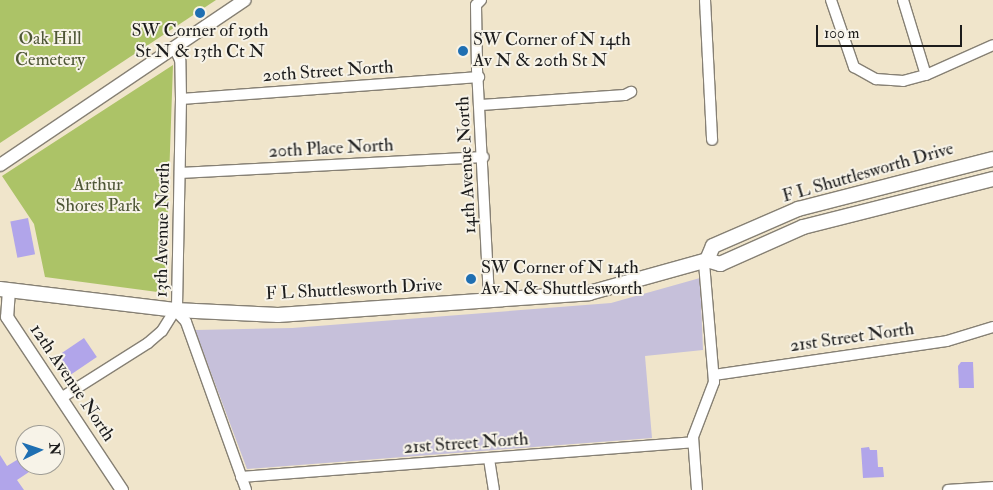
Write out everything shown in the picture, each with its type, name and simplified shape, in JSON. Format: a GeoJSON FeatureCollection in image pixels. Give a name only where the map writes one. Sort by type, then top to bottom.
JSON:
{"type":"FeatureCollection","features":[{"type":"Feature","properties":{"kind":"main road","name":"F L Shuttlesworth Drive"},"geometry":{"type":"LineString","coordinates":[[706,261],[713,246],[798,209],[993,159]]}},
{"type":"Feature","properties":{"kind":"main road","name":"F L Shuttlesworth Drive"},"geometry":{"type":"LineString","coordinates":[[5,290],[175,310],[278,315],[589,293],[706,261],[720,264],[803,227],[993,179]]}},
{"type":"Feature","properties":{"kind":"street"},"geometry":{"type":"LineString","coordinates":[[0,165],[245,0]]}},
{"type":"Feature","properties":{"kind":"street","name":"14th Avenue North"},"geometry":{"type":"LineString","coordinates":[[481,0],[476,5],[489,301]]}},
{"type":"Feature","properties":{"kind":"street"},"geometry":{"type":"LineString","coordinates":[[705,0],[712,140]]}},
{"type":"Feature","properties":{"kind":"street"},"geometry":{"type":"LineString","coordinates":[[831,0],[854,67],[889,82],[926,75],[993,45]]}},
{"type":"Feature","properties":{"kind":"street"},"geometry":{"type":"LineString","coordinates":[[903,0],[926,75]]}},
{"type":"Feature","properties":{"kind":"street","name":"13th Avenue North"},"geometry":{"type":"LineString","coordinates":[[174,48],[180,60],[181,99],[175,310],[186,322],[246,490]]}},
{"type":"Feature","properties":{"kind":"street","name":"20th Street North"},"geometry":{"type":"LineString","coordinates":[[181,99],[479,77]]}},
{"type":"Feature","properties":{"kind":"street"},"geometry":{"type":"LineString","coordinates":[[481,105],[625,95],[631,92]]}},
{"type":"Feature","properties":{"kind":"street","name":"20th Place North"},"geometry":{"type":"LineString","coordinates":[[180,173],[484,157]]}},
{"type":"Feature","properties":{"kind":"street"},"geometry":{"type":"LineString","coordinates":[[697,490],[693,442],[714,375],[706,261]]}},
{"type":"Feature","properties":{"kind":"street","name":"12th Avenue North"},"geometry":{"type":"LineString","coordinates":[[5,290],[7,316],[122,490]]}},
{"type":"Feature","properties":{"kind":"street"},"geometry":{"type":"LineString","coordinates":[[61,398],[148,343],[162,331],[175,310]]}},
{"type":"Feature","properties":{"kind":"street","name":"21st Street North"},"geometry":{"type":"LineString","coordinates":[[714,375],[947,341],[993,327]]}},
{"type":"Feature","properties":{"kind":"street","name":"21st Street North"},"geometry":{"type":"LineString","coordinates":[[241,477],[693,442]]}},
{"type":"Feature","properties":{"kind":"street"},"geometry":{"type":"LineString","coordinates":[[489,459],[494,490]]}},
{"type":"Feature","properties":{"kind":"street"},"geometry":{"type":"LineString","coordinates":[[948,490],[988,488]]}},
{"type":"Feature","properties":{"kind":"shaded area"},"geometry":{"type":"Polygon","coordinates":[[[700,278],[703,350],[645,356],[652,438],[247,469],[195,330],[292,328],[611,303],[700,278]]]}},
{"type":"Feature","properties":{"kind":"green space","name":"Oak Hill Cemetery"},"geometry":{"type":"Polygon","coordinates":[[[0,0],[216,0],[0,143],[0,0]]]}},
{"type":"Feature","properties":{"kind":"green space","name":"Arthur Shores Park"},"geometry":{"type":"Polygon","coordinates":[[[173,65],[165,293],[45,277],[34,224],[2,176],[173,65]]]}},
{"type":"Feature","properties":{"kind":"building"},"geometry":{"type":"Polygon","coordinates":[[[28,218],[35,254],[17,258],[10,221],[28,218]]]}},
{"type":"Feature","properties":{"kind":"building"},"geometry":{"type":"Polygon","coordinates":[[[84,338],[97,357],[66,378],[53,359],[84,338]]]}},
{"type":"Feature","properties":{"kind":"building"},"geometry":{"type":"Polygon","coordinates":[[[961,362],[973,362],[974,388],[959,388],[958,366],[961,362]]]}},
{"type":"Feature","properties":{"kind":"building"},"geometry":{"type":"Polygon","coordinates":[[[869,447],[870,450],[877,450],[878,467],[883,467],[884,477],[863,478],[861,448],[869,447]]]}},
{"type":"Feature","properties":{"kind":"building"},"geometry":{"type":"Polygon","coordinates":[[[0,455],[7,466],[15,461],[15,475],[24,475],[17,480],[24,490],[0,490],[0,455]]]}},
{"type":"Feature","properties":{"kind":"place","name":"SW Corner of 19th St N & 13th Ct N"},"geometry":{"type":"Point","coordinates":[200,13]}},
{"type":"Feature","properties":{"kind":"place","name":"SW Corner of N 14th Av N & 20th St N"},"geometry":{"type":"Point","coordinates":[463,51]}},
{"type":"Feature","properties":{"kind":"place","name":"SW Corner of N 14th Av N & Shuttlesworth"},"geometry":{"type":"Point","coordinates":[471,279]}}]}
